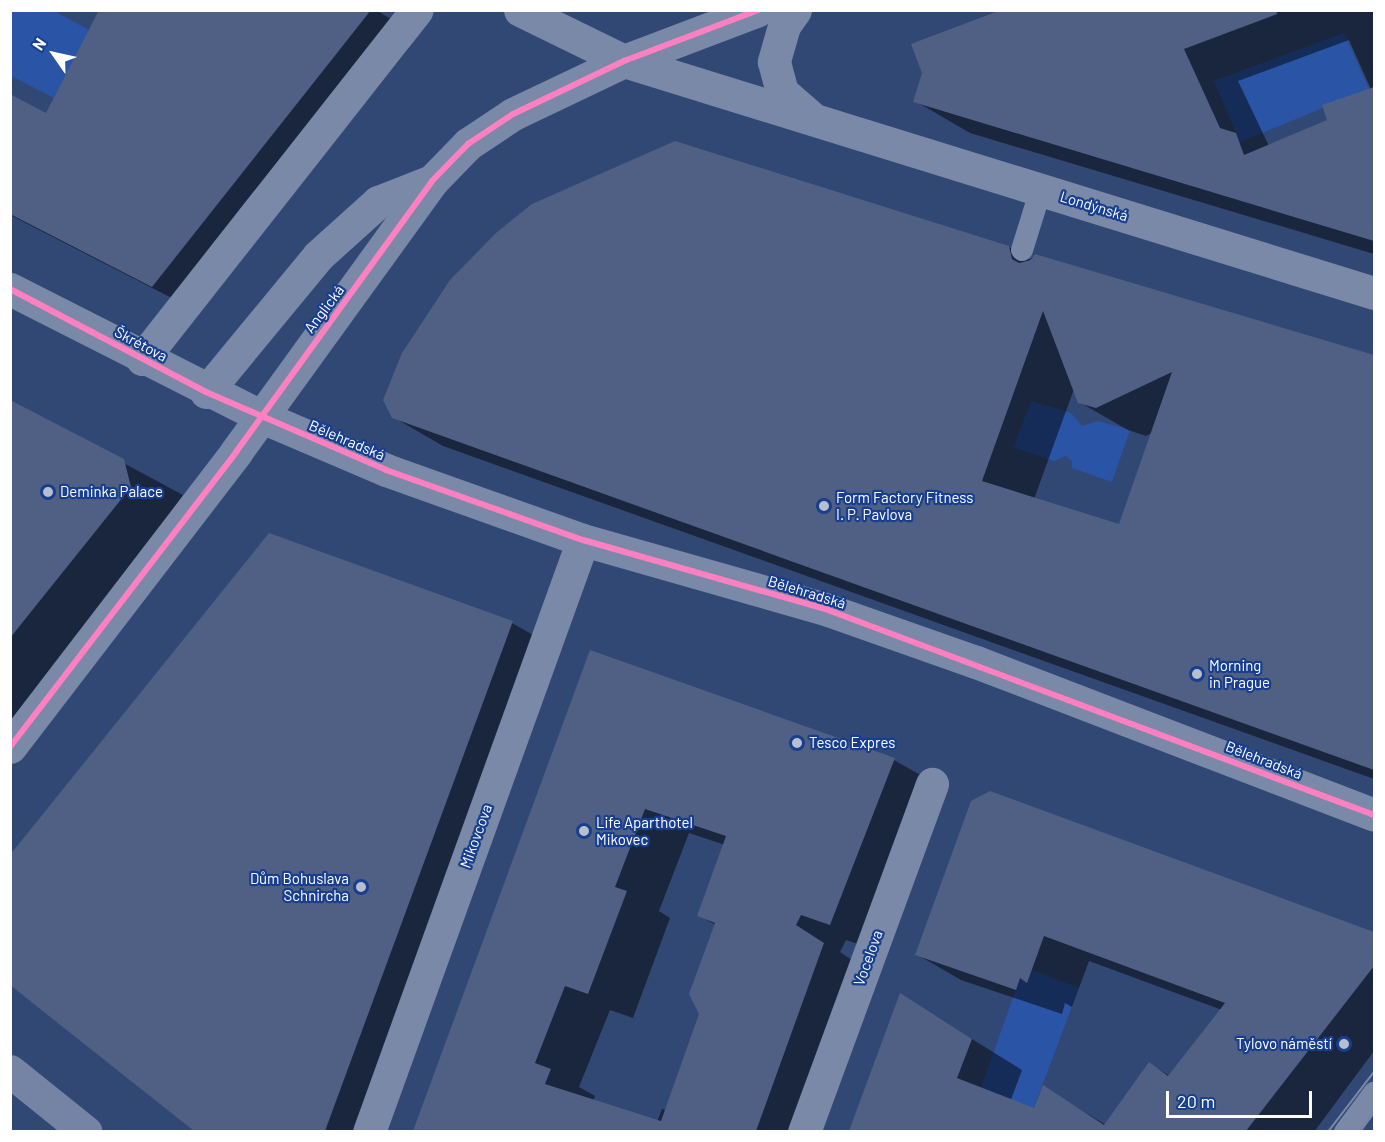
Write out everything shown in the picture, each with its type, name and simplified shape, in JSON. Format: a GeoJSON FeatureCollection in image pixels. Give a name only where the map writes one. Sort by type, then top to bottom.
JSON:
{"type":"FeatureCollection","features":[{"type":"Feature","properties":{"kind":"main road"},"geometry":{"type":"LineString","coordinates":[[10,1071],[86,1131]]}},
{"type":"Feature","properties":{"kind":"street"},"geometry":{"type":"LineString","coordinates":[[142,358],[417,10]]}},
{"type":"Feature","properties":{"kind":"street","name":"Londýnská"},"geometry":{"type":"LineString","coordinates":[[520,10],[624,61],[1374,293]]}},
{"type":"Feature","properties":{"kind":"street","name":"Anglická"},"geometry":{"type":"LineString","coordinates":[[10,747],[262,417],[432,181],[468,144],[513,114],[624,61],[758,10]]}},
{"type":"Feature","properties":{"kind":"street","name":"Londýnská"},"geometry":{"type":"LineString","coordinates":[[795,10],[784,26],[774,62],[782,92],[813,119]]}},
{"type":"Feature","properties":{"kind":"street"},"geometry":{"type":"LineString","coordinates":[[206,392],[318,256],[378,202],[432,181]]}},
{"type":"Feature","properties":{"kind":"street","name":"Škrétova"},"geometry":{"type":"LineString","coordinates":[[10,289],[206,392],[262,417]]}},
{"type":"Feature","properties":{"kind":"street","name":"Bělehradská"},"geometry":{"type":"LineString","coordinates":[[262,417],[386,470],[583,540],[828,610],[1374,815]]}},
{"type":"Feature","properties":{"kind":"street","name":"Mikovcova"},"geometry":{"type":"LineString","coordinates":[[369,1131],[583,540]]}},
{"type":"Feature","properties":{"kind":"street","name":"Vocelova"},"geometry":{"type":"LineString","coordinates":[[804,1131],[932,784]]}},
{"type":"Feature","properties":{"kind":"lane"},"geometry":{"type":"LineString","coordinates":[[1022,250],[1041,189]]}},
{"type":"Feature","properties":{"kind":"lane"},"geometry":{"type":"LineString","coordinates":[[1345,1131],[1374,1093]]}},
{"type":"Feature","properties":{"kind":"shaded area"},"geometry":{"type":"Polygon","coordinates":[[[10,11],[54,11],[89,30],[54,98],[11,76],[10,11]]]}},
{"type":"Feature","properties":{"kind":"shaded area"},"geometry":{"type":"Polygon","coordinates":[[[1344,33],[1369,89],[1240,142],[1214,81],[1344,33]]]}},
{"type":"Feature","properties":{"kind":"shaded area"},"geometry":{"type":"Polygon","coordinates":[[[1031,401],[1071,413],[1082,426],[1098,421],[1130,430],[1112,482],[1072,468],[1072,461],[1066,456],[1054,461],[1014,447],[1031,401]]]}},
{"type":"Feature","properties":{"kind":"shaded area"},"geometry":{"type":"Polygon","coordinates":[[[1032,970],[1079,988],[1025,1131],[976,1132],[986,1103],[977,1099],[1020,978],[1027,982],[1032,970]]]}},
{"type":"Feature","properties":{"kind":"building"},"geometry":{"type":"Polygon","coordinates":[[[99,10],[371,10],[152,287],[10,214],[10,94],[46,113],[99,10]]]}},
{"type":"Feature","properties":{"kind":"building"},"geometry":{"type":"Polygon","coordinates":[[[1001,10],[1276,10],[1277,14],[1184,49],[1220,128],[1236,133],[1244,155],[1327,120],[1322,105],[1374,87],[1374,241],[913,102],[922,73],[911,44],[1001,10]]]}},
{"type":"Feature","properties":{"kind":"building"},"geometry":{"type":"Polygon","coordinates":[[[675,141],[1009,246],[1012,259],[1019,263],[1031,260],[1035,254],[1374,355],[1374,770],[392,418],[383,400],[402,353],[450,280],[496,233],[532,204],[675,141]],[[1043,311],[982,481],[1119,524],[1172,372],[1096,408],[1078,403],[1043,311]]]}},
{"type":"Feature","properties":{"kind":"building"},"geometry":{"type":"Polygon","coordinates":[[[10,400],[124,459],[131,487],[10,638],[10,400]]]}},
{"type":"Feature","properties":{"kind":"building"},"geometry":{"type":"Polygon","coordinates":[[[269,533],[513,621],[325,1131],[194,1131],[10,985],[10,855],[269,533]]]}},
{"type":"Feature","properties":{"kind":"building"},"geometry":{"type":"Polygon","coordinates":[[[590,650],[895,758],[830,925],[801,915],[796,925],[824,943],[756,1131],[413,1131],[590,650]],[[645,809],[615,887],[627,891],[588,994],[565,986],[535,1063],[551,1069],[545,1084],[661,1121],[699,1014],[689,994],[715,923],[697,916],[726,836],[645,809]]]}},
{"type":"Feature","properties":{"kind":"building"},"geometry":{"type":"Polygon","coordinates":[[[990,791],[1374,932],[1374,966],[1246,1131],[849,1131],[900,993],[972,1039],[957,1078],[1034,1108],[1043,1085],[1104,1125],[1149,1062],[1168,1076],[1225,1003],[1044,936],[1027,983],[1020,978],[1016,990],[915,955],[971,801],[990,791]]]}},
{"type":"Feature","properties":{"kind":"tram line"},"geometry":{"type":"LineString","coordinates":[[1328,1132],[1374,1072]]}},
{"type":"Feature","properties":{"kind":"tram line"},"geometry":{"type":"LineString","coordinates":[[1360,1132],[1374,1113]]}},
{"type":"Feature","properties":{"kind":"cycle path"},"geometry":{"type":"LineString","coordinates":[[10,747],[236,452],[432,181],[468,144],[513,114],[624,61],[758,10]]}},
{"type":"Feature","properties":{"kind":"cycle path"},"geometry":{"type":"LineString","coordinates":[[10,289],[206,392],[386,470],[583,540],[828,610],[1374,815]]}},
{"type":"Feature","properties":{"kind":"place","name":"Deminka Palace"},"geometry":{"type":"Point","coordinates":[48,492]}},
{"type":"Feature","properties":{"kind":"place","name":"Form Factory Fitness I. P. Pavlova"},"geometry":{"type":"Point","coordinates":[824,506]}},
{"type":"Feature","properties":{"kind":"place","name":"Morning in Prague"},"geometry":{"type":"Point","coordinates":[1197,674]}},
{"type":"Feature","properties":{"kind":"place","name":"Tesco Expres"},"geometry":{"type":"Point","coordinates":[797,743]}},
{"type":"Feature","properties":{"kind":"place","name":"Life Aparthotel Mikovec"},"geometry":{"type":"Point","coordinates":[584,831]}},
{"type":"Feature","properties":{"kind":"place","name":"Dům Bohuslava Schnircha"},"geometry":{"type":"Point","coordinates":[361,887]}},
{"type":"Feature","properties":{"kind":"place","name":"Tylovo náměstí"},"geometry":{"type":"Point","coordinates":[1344,1044]}}]}
